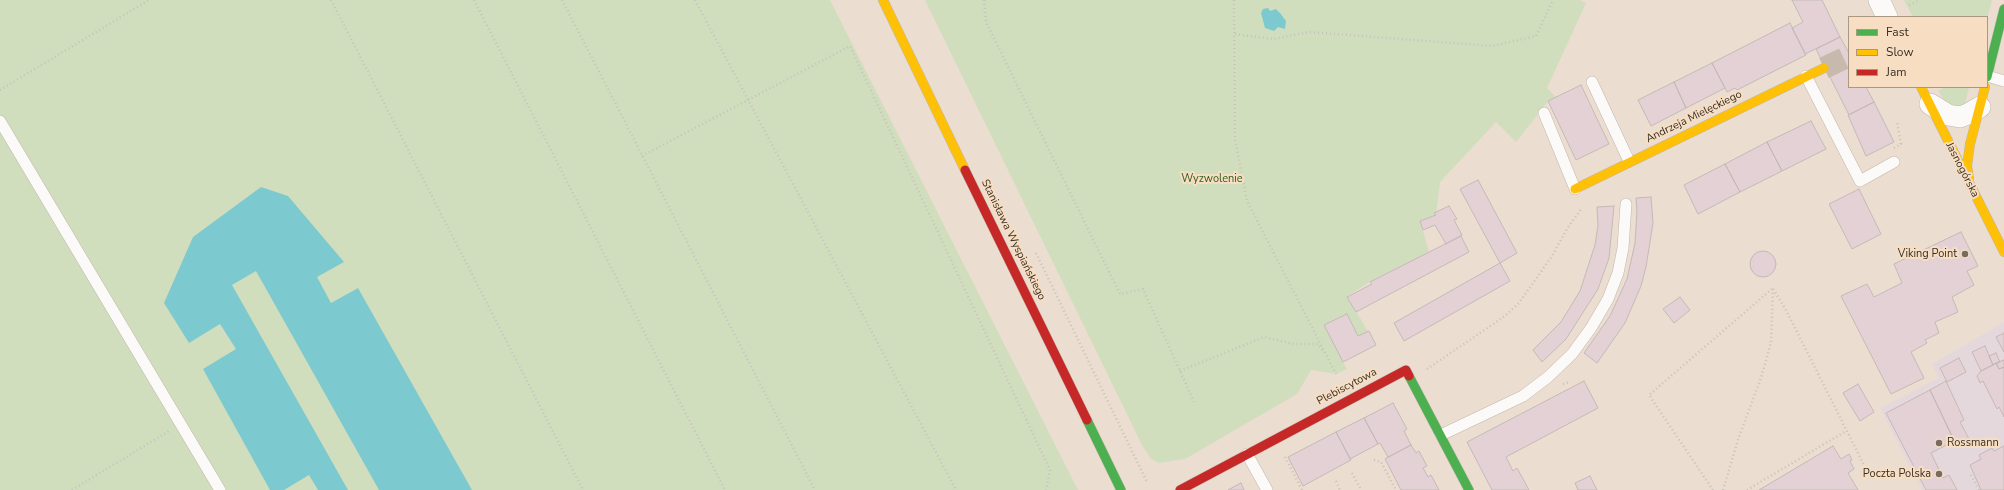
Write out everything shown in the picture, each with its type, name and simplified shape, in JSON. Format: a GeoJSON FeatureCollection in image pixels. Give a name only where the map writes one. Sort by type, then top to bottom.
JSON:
{"type":"FeatureCollection","features":[{"type":"Feature","properties":{"kind":"street","name":"Stanisława Wyspiańskiego"},"geometry":{"type":"LineString","coordinates":[[883,0],[1121,490]]}},
{"type":"Feature","properties":{"kind":"street"},"geometry":{"type":"LineString","coordinates":[[1879,0],[1887,16]]}},
{"type":"Feature","properties":{"kind":"street"},"geometry":{"type":"LineString","coordinates":[[1988,73],[2004,9]]}},
{"type":"Feature","properties":{"kind":"street","name":"Andrzeja Mielęckiego"},"geometry":{"type":"LineString","coordinates":[[1575,189],[1629,161],[1824,68]]}},
{"type":"Feature","properties":{"kind":"street"},"geometry":{"type":"LineString","coordinates":[[1969,183],[1967,166],[1970,144],[1985,88]]}},
{"type":"Feature","properties":{"kind":"street"},"geometry":{"type":"LineString","coordinates":[[1925,96],[1948,115],[1960,117],[1980,107]]}},
{"type":"Feature","properties":{"kind":"street","name":"Jasnogórska"},"geometry":{"type":"LineString","coordinates":[[1925,96],[2004,252]]}},
{"type":"Feature","properties":{"kind":"street","name":"Plebiscytowa"},"geometry":{"type":"LineString","coordinates":[[1180,490],[1406,370],[1469,490]]}},
{"type":"Feature","properties":{"kind":"lane"},"geometry":{"type":"LineString","coordinates":[[1806,76],[1860,181],[1894,162]]}},
{"type":"Feature","properties":{"kind":"lane"},"geometry":{"type":"LineString","coordinates":[[1988,77],[2004,80]]}},
{"type":"Feature","properties":{"kind":"lane"},"geometry":{"type":"LineString","coordinates":[[1592,82],[1629,161]]}},
{"type":"Feature","properties":{"kind":"lane"},"geometry":{"type":"LineString","coordinates":[[1544,113],[1575,189]]}},
{"type":"Feature","properties":{"kind":"lane"},"geometry":{"type":"LineString","coordinates":[[0,121],[220,490]]}},
{"type":"Feature","properties":{"kind":"lane"},"geometry":{"type":"LineString","coordinates":[[1441,435],[1523,396],[1548,378],[1572,354],[1591,328],[1608,299],[1618,273],[1623,248],[1626,204]]}},
{"type":"Feature","properties":{"kind":"lane"},"geometry":{"type":"LineString","coordinates":[[1248,454],[1267,490]]}},
{"type":"Feature","properties":{"kind":"path"},"geometry":{"type":"LineString","coordinates":[[0,90],[149,0]]}},
{"type":"Feature","properties":{"kind":"path"},"geometry":{"type":"LineString","coordinates":[[331,0],[583,490]]}},
{"type":"Feature","properties":{"kind":"path"},"geometry":{"type":"LineString","coordinates":[[474,0],[725,490]]}},
{"type":"Feature","properties":{"kind":"path"},"geometry":{"type":"LineString","coordinates":[[562,0],[815,490]]}},
{"type":"Feature","properties":{"kind":"path"},"geometry":{"type":"LineString","coordinates":[[695,0],[956,490]]}},
{"type":"Feature","properties":{"kind":"path"},"geometry":{"type":"LineString","coordinates":[[984,0],[986,22],[1120,294],[1143,289],[1194,402]]}},
{"type":"Feature","properties":{"kind":"path"},"geometry":{"type":"LineString","coordinates":[[1180,371],[1264,337],[1294,344],[1318,344],[1336,374],[1248,200],[1236,139],[1234,0]]}},
{"type":"Feature","properties":{"kind":"path"},"geometry":{"type":"LineString","coordinates":[[1235,34],[1273,39],[1309,32],[1494,46],[1536,36],[1553,0]]}},
{"type":"Feature","properties":{"kind":"path"},"geometry":{"type":"LineString","coordinates":[[1909,5],[1920,0]]}},
{"type":"Feature","properties":{"kind":"path"},"geometry":{"type":"LineString","coordinates":[[642,156],[749,101],[850,46],[1050,470],[1046,490]]}},
{"type":"Feature","properties":{"kind":"path"},"geometry":{"type":"LineString","coordinates":[[1889,152],[1901,144],[1897,122]]}},
{"type":"Feature","properties":{"kind":"path"},"geometry":{"type":"LineString","coordinates":[[1420,396],[1426,390],[1422,382],[1423,373],[1429,367],[1505,316],[1519,302],[1552,256],[1567,229],[1584,206]]}},
{"type":"Feature","properties":{"kind":"path"},"geometry":{"type":"LineString","coordinates":[[1036,253],[1147,482]]}},
{"type":"Feature","properties":{"kind":"path"},"geometry":{"type":"LineString","coordinates":[[1772,288],[1785,308],[1868,473]]}},
{"type":"Feature","properties":{"kind":"path"},"geometry":{"type":"LineString","coordinates":[[1713,490],[1649,395],[1772,288]]}},
{"type":"Feature","properties":{"kind":"path"},"geometry":{"type":"LineString","coordinates":[[1723,490],[1738,440],[1761,378],[1771,343],[1772,288]]}},
{"type":"Feature","properties":{"kind":"path"},"geometry":{"type":"LineString","coordinates":[[72,490],[180,424]]}},
{"type":"Feature","properties":{"kind":"path"},"geometry":{"type":"LineString","coordinates":[[1747,490],[1846,431]]}},
{"type":"Feature","properties":{"kind":"path"},"geometry":{"type":"LineString","coordinates":[[1283,452],[1302,490]]}},
{"type":"Feature","properties":{"kind":"path"},"geometry":{"type":"LineString","coordinates":[[1374,460],[1382,462],[1396,490]]}},
{"type":"Feature","properties":{"kind":"path"},"geometry":{"type":"LineString","coordinates":[[1352,473],[1361,490]]}},
{"type":"Feature","properties":{"kind":"path"},"geometry":{"type":"LineString","coordinates":[[1971,475],[1979,490]]}},
{"type":"Feature","properties":{"kind":"path"},"geometry":{"type":"LineString","coordinates":[[1336,481],[1340,490]]}},
{"type":"Feature","properties":{"kind":"shaded area"},"geometry":{"type":"Polygon","coordinates":[[[2004,322],[2004,490],[1922,490],[1880,408],[1939,378],[1932,364],[2004,322]]]}},
{"type":"Feature","properties":{"kind":"green space"},"geometry":{"type":"Polygon","coordinates":[[[0,0],[830,0],[1078,490],[0,490],[0,0]]]}},
{"type":"Feature","properties":{"kind":"green space","name":"Wyzwolenie"},"geometry":{"type":"Polygon","coordinates":[[[925,0],[1580,0],[1586,3],[1547,88],[1556,97],[1548,101],[1516,142],[1496,122],[1440,182],[1436,215],[1420,221],[1429,252],[1370,282],[1347,296],[1376,345],[1343,362],[1347,369],[1336,374],[1311,370],[1297,394],[1185,459],[1159,463],[1151,459],[1142,445],[925,0]]]}},
{"type":"Feature","properties":{"kind":"green space"},"geometry":{"type":"Polygon","coordinates":[[[1904,0],[1992,0],[1988,16],[1912,16],[1904,0]]]}},
{"type":"Feature","properties":{"kind":"green space"},"geometry":{"type":"Polygon","coordinates":[[[1943,88],[1969,88],[1965,104],[1960,109],[1946,103],[1938,91],[1943,88]]]}},
{"type":"Feature","properties":{"kind":"water"},"geometry":{"type":"Polygon","coordinates":[[[1268,8],[1270,11],[1276,9],[1280,13],[1286,21],[1285,29],[1278,27],[1274,31],[1265,28],[1261,13],[1263,9],[1268,8]]]}},
{"type":"Feature","properties":{"kind":"water"},"geometry":{"type":"Polygon","coordinates":[[[261,187],[288,196],[344,262],[317,277],[331,303],[358,288],[472,490],[379,490],[256,271],[232,285],[348,490],[318,490],[309,475],[284,490],[270,490],[203,369],[236,349],[220,324],[189,343],[164,303],[193,237],[261,187]]]}},
{"type":"Feature","properties":{"kind":"building"},"geometry":{"type":"Polygon","coordinates":[[[1792,0],[1822,0],[1840,37],[1805,54],[1792,28],[1803,22],[1792,0]]]}},
{"type":"Feature","properties":{"kind":"building"},"geometry":{"type":"Polygon","coordinates":[[[1790,23],[1806,55],[1737,90],[1735,88],[1727,92],[1712,63],[1790,23]]]}},
{"type":"Feature","properties":{"kind":"building"},"geometry":{"type":"Polygon","coordinates":[[[1840,37],[1848,51],[1848,88],[1867,88],[1874,102],[1849,115],[1816,49],[1840,37]]]}},
{"type":"Feature","properties":{"kind":"building"},"geometry":{"type":"Polygon","coordinates":[[[1712,63],[1725,88],[1686,108],[1674,82],[1712,63]]]}},
{"type":"Feature","properties":{"kind":"building"},"geometry":{"type":"Polygon","coordinates":[[[1674,82],[1686,108],[1651,126],[1638,100],[1674,82]]]}},
{"type":"Feature","properties":{"kind":"building"},"geometry":{"type":"Polygon","coordinates":[[[1581,85],[1609,144],[1576,160],[1548,101],[1581,85]]]}},
{"type":"Feature","properties":{"kind":"building"},"geometry":{"type":"Polygon","coordinates":[[[1874,102],[1894,142],[1866,156],[1848,115],[1874,102]]]}},
{"type":"Feature","properties":{"kind":"building"},"geometry":{"type":"Polygon","coordinates":[[[1811,121],[1826,149],[1782,171],[1767,142],[1811,121]]]}},
{"type":"Feature","properties":{"kind":"building"},"geometry":{"type":"Polygon","coordinates":[[[1767,142],[1782,171],[1740,192],[1725,164],[1767,142]]]}},
{"type":"Feature","properties":{"kind":"building"},"geometry":{"type":"Polygon","coordinates":[[[1725,164],[1740,192],[1698,214],[1684,185],[1725,164]]]}},
{"type":"Feature","properties":{"kind":"building"},"geometry":{"type":"Polygon","coordinates":[[[1478,180],[1517,253],[1500,263],[1460,189],[1478,180]]]}},
{"type":"Feature","properties":{"kind":"building"},"geometry":{"type":"Polygon","coordinates":[[[1859,189],[1881,234],[1852,249],[1829,204],[1859,189]]]}},
{"type":"Feature","properties":{"kind":"building"},"geometry":{"type":"Polygon","coordinates":[[[1651,197],[1653,223],[1646,267],[1641,286],[1625,323],[1597,363],[1584,353],[1610,316],[1627,279],[1635,243],[1637,211],[1636,198],[1651,197]]]}},
{"type":"Feature","properties":{"kind":"building"},"geometry":{"type":"Polygon","coordinates":[[[1449,206],[1457,219],[1454,220],[1462,235],[1446,244],[1435,225],[1423,230],[1420,221],[1436,215],[1434,213],[1449,206]]]}},
{"type":"Feature","properties":{"kind":"building"},"geometry":{"type":"Polygon","coordinates":[[[1614,206],[1609,258],[1598,289],[1566,339],[1542,362],[1533,350],[1561,322],[1580,291],[1595,245],[1598,226],[1597,207],[1614,206]]]}},
{"type":"Feature","properties":{"kind":"building"},"geometry":{"type":"Polygon","coordinates":[[[1961,232],[1978,266],[1967,271],[1974,285],[1952,297],[1958,312],[1935,322],[1939,333],[1925,340],[1927,343],[1911,352],[1924,378],[1891,394],[1841,296],[1867,284],[1874,297],[1902,283],[1894,264],[1961,232]]]}},
{"type":"Feature","properties":{"kind":"building"},"geometry":{"type":"Polygon","coordinates":[[[1461,236],[1469,252],[1356,312],[1347,297],[1372,284],[1370,282],[1461,236]]]}},
{"type":"Feature","properties":{"kind":"building"},"geometry":{"type":"Polygon","coordinates":[[[1763,251],[1772,255],[1776,264],[1772,273],[1763,277],[1754,273],[1750,264],[1754,255],[1763,251]]]}},
{"type":"Feature","properties":{"kind":"building"},"geometry":{"type":"Polygon","coordinates":[[[1500,263],[1510,281],[1404,341],[1394,323],[1500,263]]]}},
{"type":"Feature","properties":{"kind":"building"},"geometry":{"type":"Polygon","coordinates":[[[1680,297],[1690,310],[1674,323],[1663,309],[1680,297]]]}},
{"type":"Feature","properties":{"kind":"building"},"geometry":{"type":"Polygon","coordinates":[[[1347,314],[1358,336],[1369,331],[1376,345],[1343,362],[1324,325],[1347,314]]]}},
{"type":"Feature","properties":{"kind":"building"},"geometry":{"type":"Polygon","coordinates":[[[2004,333],[2004,352],[1996,337],[2004,333]]]}},
{"type":"Feature","properties":{"kind":"building"},"geometry":{"type":"Polygon","coordinates":[[[1985,346],[1993,365],[1981,371],[1972,352],[1985,346]]]}},
{"type":"Feature","properties":{"kind":"building"},"geometry":{"type":"Polygon","coordinates":[[[1996,353],[2000,362],[1993,365],[1989,356],[1996,353]]]}},
{"type":"Feature","properties":{"kind":"building"},"geometry":{"type":"Polygon","coordinates":[[[1959,358],[1966,372],[1947,382],[1940,368],[1959,358]]]}},
{"type":"Feature","properties":{"kind":"building"},"geometry":{"type":"Polygon","coordinates":[[[2004,360],[2004,367],[1999,369],[1996,363],[2004,360]]]}},
{"type":"Feature","properties":{"kind":"building"},"geometry":{"type":"Polygon","coordinates":[[[1996,363],[1999,369],[2004,367],[2004,417],[1999,407],[1997,409],[1983,381],[1980,383],[1977,376],[1981,371],[1996,363]]]}},
{"type":"Feature","properties":{"kind":"building"},"geometry":{"type":"Polygon","coordinates":[[[1584,381],[1598,408],[1506,457],[1513,471],[1517,468],[1529,490],[1492,490],[1467,442],[1584,381]]]}},
{"type":"Feature","properties":{"kind":"building"},"geometry":{"type":"Polygon","coordinates":[[[1946,381],[1964,420],[1960,422],[1969,439],[1957,446],[1930,390],[1946,381]]]}},
{"type":"Feature","properties":{"kind":"building"},"geometry":{"type":"Polygon","coordinates":[[[1858,384],[1874,412],[1860,421],[1843,393],[1858,384]]]}},
{"type":"Feature","properties":{"kind":"building"},"geometry":{"type":"Polygon","coordinates":[[[1930,390],[1954,441],[1931,453],[1943,478],[1949,475],[1957,490],[1926,490],[1886,413],[1930,390]]]}},
{"type":"Feature","properties":{"kind":"building"},"geometry":{"type":"Polygon","coordinates":[[[1393,403],[1407,429],[1404,431],[1411,445],[1388,457],[1380,443],[1378,444],[1364,418],[1393,403]]]}},
{"type":"Feature","properties":{"kind":"building"},"geometry":{"type":"Polygon","coordinates":[[[1364,418],[1378,444],[1350,459],[1336,432],[1364,418]]]}},
{"type":"Feature","properties":{"kind":"building"},"geometry":{"type":"Polygon","coordinates":[[[1336,432],[1351,460],[1303,486],[1288,457],[1336,432]]]}},
{"type":"Feature","properties":{"kind":"building"},"geometry":{"type":"Polygon","coordinates":[[[1411,445],[1416,453],[1419,451],[1427,466],[1423,468],[1428,477],[1431,475],[1439,490],[1401,490],[1385,459],[1411,445]]]}},
{"type":"Feature","properties":{"kind":"building"},"geometry":{"type":"Polygon","coordinates":[[[1833,446],[1841,459],[1849,454],[1852,460],[1850,461],[1854,469],[1848,473],[1858,490],[1759,490],[1833,446]]]}},
{"type":"Feature","properties":{"kind":"building"},"geometry":{"type":"Polygon","coordinates":[[[2004,446],[2004,490],[1981,490],[1970,465],[1981,459],[1979,455],[1992,448],[1994,451],[2004,446]]]}},
{"type":"Feature","properties":{"kind":"building"},"geometry":{"type":"Polygon","coordinates":[[[1590,476],[1597,490],[1578,490],[1575,483],[1590,476]]]}},
{"type":"Feature","properties":{"kind":"building"},"geometry":{"type":"Polygon","coordinates":[[[1241,483],[1244,490],[1228,490],[1241,483]]]}},
{"type":"Feature","properties":{"kind":"tunnel"},"geometry":{"type":"LineString","coordinates":[[1824,68],[1848,56]]}},
{"type":"Feature","properties":{"kind":"traffic: fast"},"geometry":{"type":"LineString","coordinates":[[1988,73],[2004,9]]}},
{"type":"Feature","properties":{"kind":"traffic: fast"},"geometry":{"type":"LineString","coordinates":[[1409,376],[1469,490]]}},
{"type":"Feature","properties":{"kind":"traffic: fast"},"geometry":{"type":"LineString","coordinates":[[1087,420],[1121,490]]}},
{"type":"Feature","properties":{"kind":"traffic: slow"},"geometry":{"type":"LineString","coordinates":[[883,0],[965,170]]}},
{"type":"Feature","properties":{"kind":"traffic: slow"},"geometry":{"type":"LineString","coordinates":[[1575,189],[1824,68]]}},
{"type":"Feature","properties":{"kind":"traffic: slow"},"geometry":{"type":"LineString","coordinates":[[1922,88],[2004,252]]}},
{"type":"Feature","properties":{"kind":"traffic: slow"},"geometry":{"type":"LineString","coordinates":[[1969,178],[1967,166],[1970,144],[1985,88]]}},
{"type":"Feature","properties":{"kind":"traffic: jam"},"geometry":{"type":"LineString","coordinates":[[965,170],[1087,420]]}},
{"type":"Feature","properties":{"kind":"traffic: jam"},"geometry":{"type":"LineString","coordinates":[[1180,490],[1406,370],[1409,376]]}},
{"type":"Feature","properties":{"kind":"place","name":"Viking Point"},"geometry":{"type":"Point","coordinates":[1965,254]}},
{"type":"Feature","properties":{"kind":"place","name":"Rossmann"},"geometry":{"type":"Point","coordinates":[1939,443]}},
{"type":"Feature","properties":{"kind":"place","name":"Poczta Polska"},"geometry":{"type":"Point","coordinates":[1939,474]}}]}
